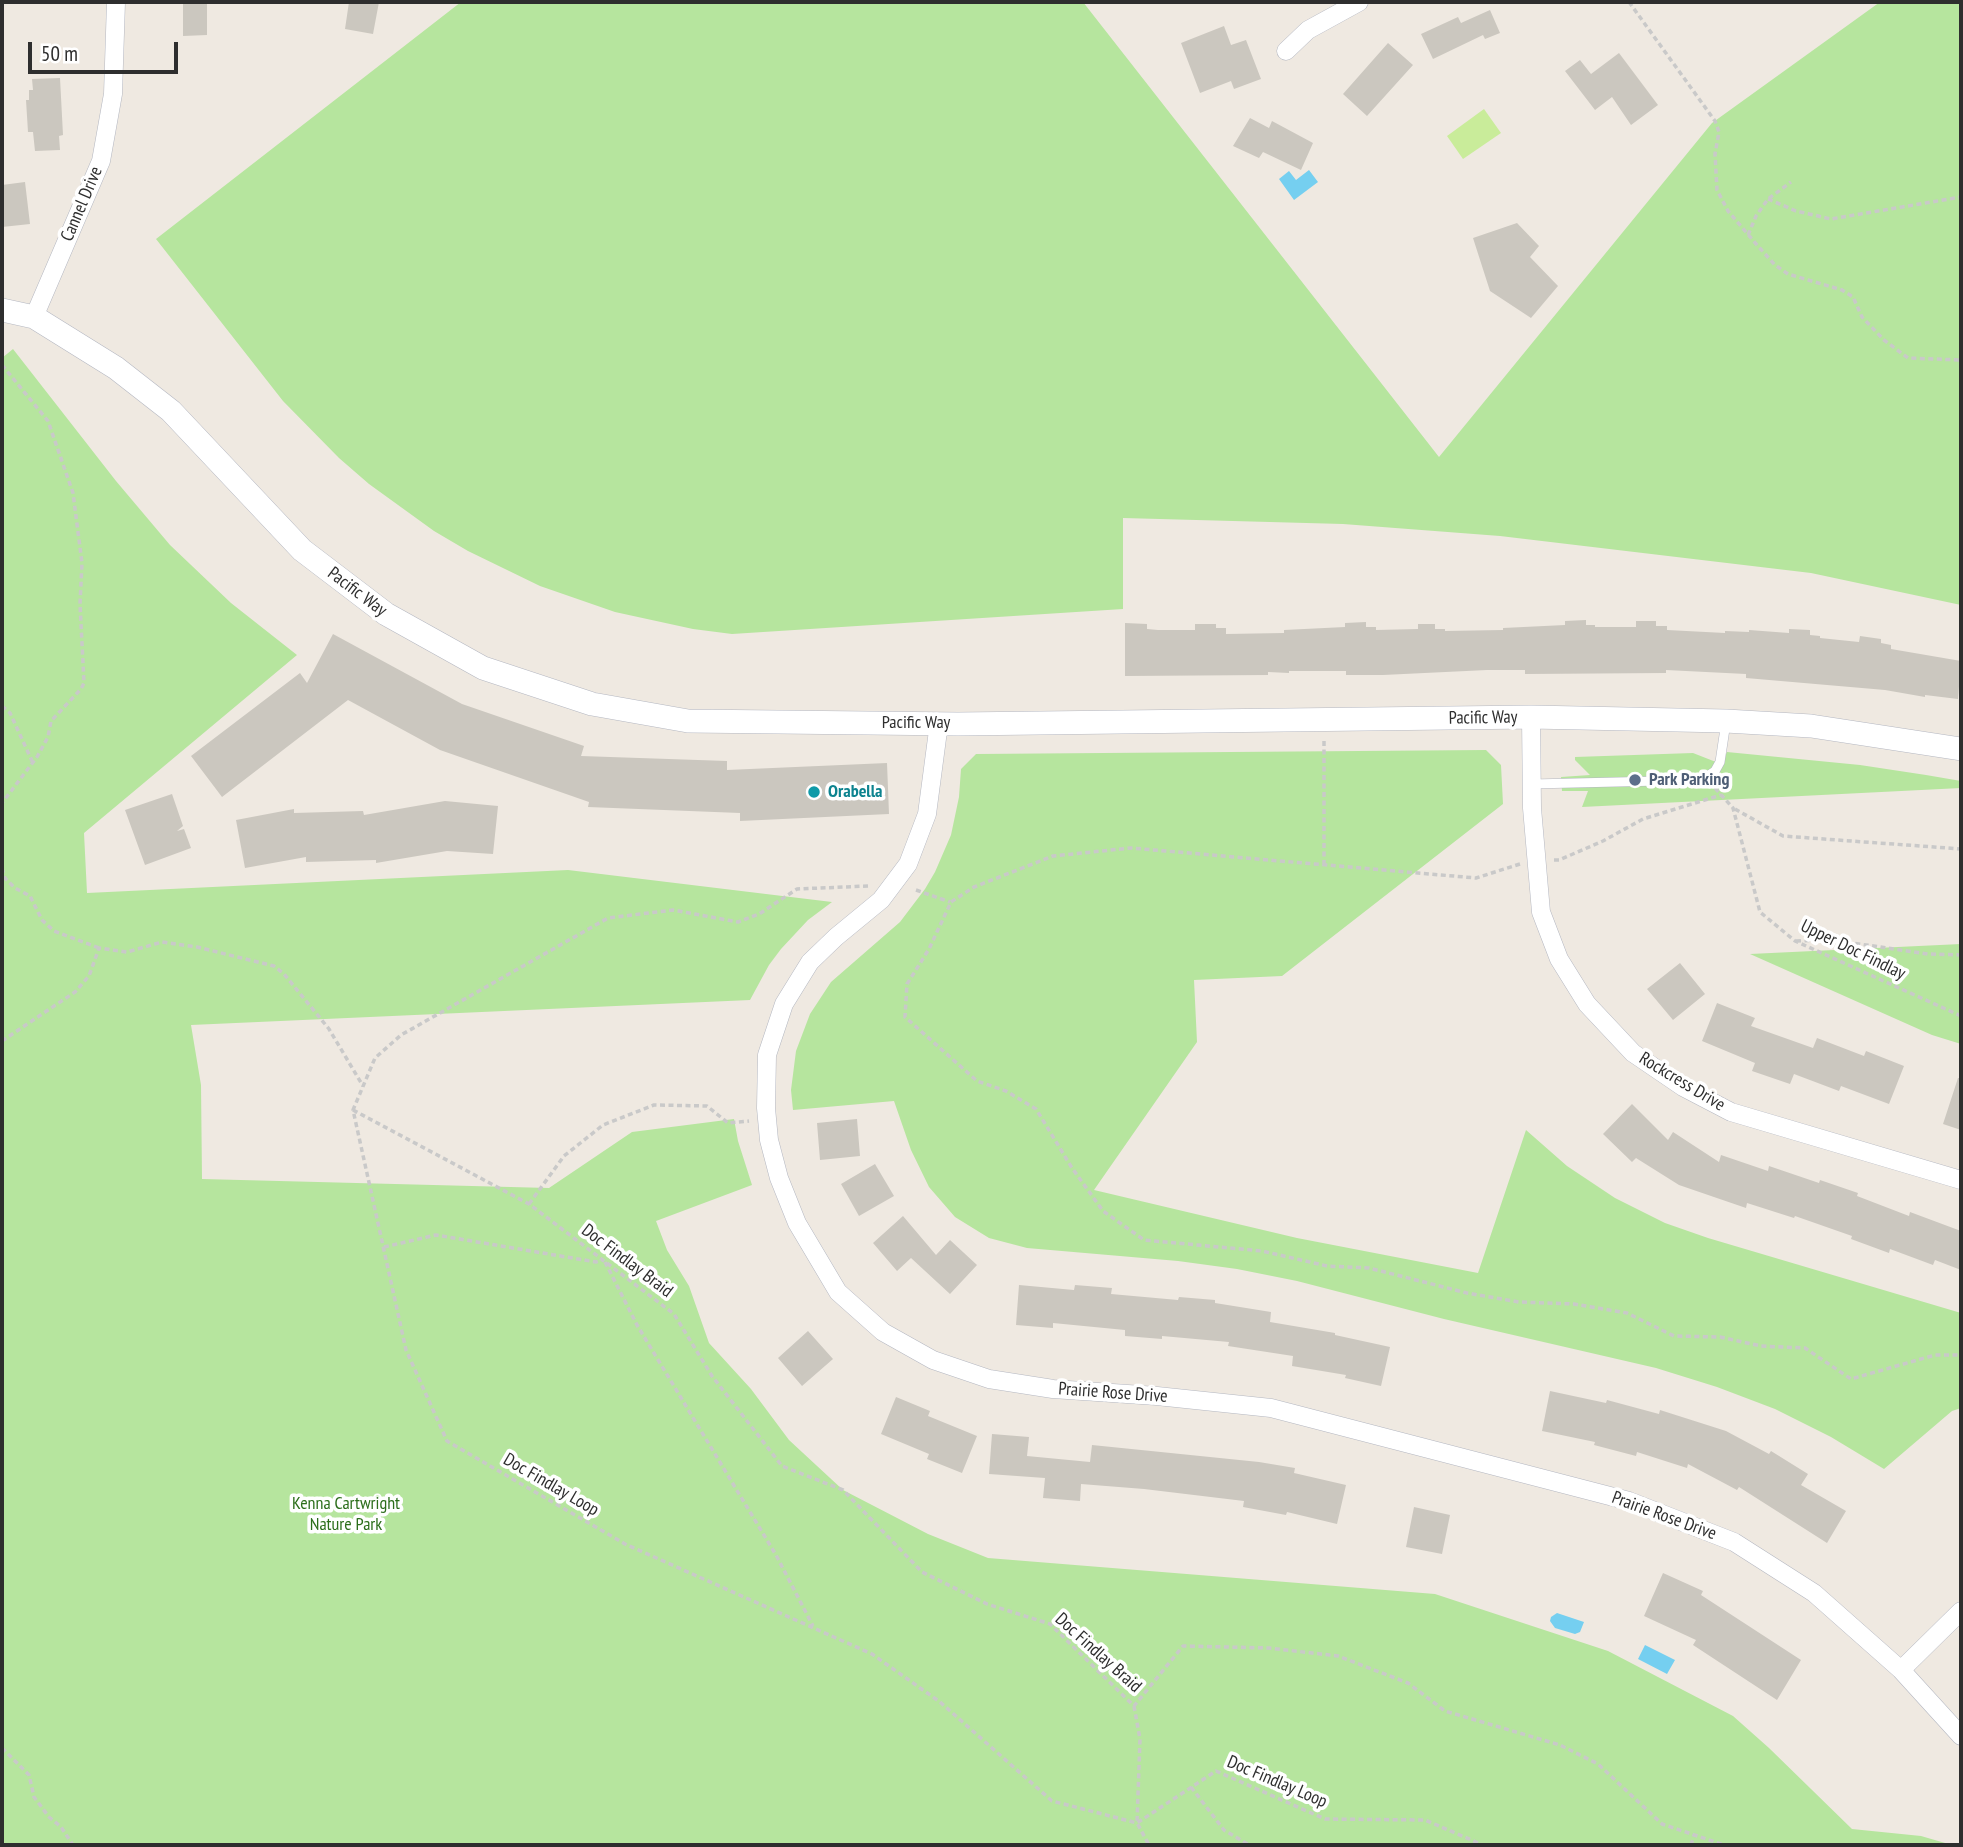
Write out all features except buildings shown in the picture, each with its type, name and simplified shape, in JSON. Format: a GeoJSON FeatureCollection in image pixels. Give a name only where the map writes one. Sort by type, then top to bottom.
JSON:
{"type":"FeatureCollection","features":[{"type":"Feature","properties":{"kind":"street","name":"Cannel Drive"},"geometry":{"type":"LineString","coordinates":[[34,317],[101,162],[113,94],[116,2]]}},
{"type":"Feature","properties":{"kind":"street"},"geometry":{"type":"LineString","coordinates":[[1286,51],[1308,30],[1359,2]]}},
{"type":"Feature","properties":{"kind":"street","name":"Pacific Way"},"geometry":{"type":"LineString","coordinates":[[2,310],[34,317],[116,368],[171,411],[302,550],[386,614],[483,668],[592,704],[688,721],[939,723],[1531,717],[1726,721],[1811,726],[1961,749]]}},
{"type":"Feature","properties":{"kind":"street","name":"Rockcress Drive"},"geometry":{"type":"LineString","coordinates":[[1531,717],[1532,784],[1541,912],[1559,959],[1587,1004],[1633,1053],[1683,1087],[1731,1112],[1961,1180]]}},
{"type":"Feature","properties":{"kind":"street","name":"Prairie Rose Drive"},"geometry":{"type":"LineString","coordinates":[[939,723],[927,814],[908,864],[881,900],[836,936],[810,962],[784,1004],[767,1055],[766,1108],[769,1140],[779,1178],[797,1223],[838,1292],[883,1332],[933,1360],[989,1379],[1053,1389],[1271,1408],[1629,1501],[1734,1542],[1814,1593],[1902,1670],[1961,1736]]}},
{"type":"Feature","properties":{"kind":"street"},"geometry":{"type":"LineString","coordinates":[[1902,1670],[1961,1611]]}},
{"type":"Feature","properties":{"kind":"lane"},"geometry":{"type":"LineString","coordinates":[[1532,784],[1702,779],[1715,771],[1720,762],[1726,721]]}},
{"type":"Feature","properties":{"kind":"path"},"geometry":{"type":"LineString","coordinates":[[1629,2],[1715,121],[1719,132],[1715,153],[1717,190],[1728,211],[1775,265],[1788,274],[1842,290],[1853,297],[1862,317],[1884,340],[1908,358],[1961,360]]}},
{"type":"Feature","properties":{"kind":"path"},"geometry":{"type":"LineString","coordinates":[[1748,235],[1756,216],[1768,199],[1791,182]]}},
{"type":"Feature","properties":{"kind":"path"},"geometry":{"type":"LineString","coordinates":[[1768,199],[1796,211],[1831,219],[1961,197]]}},
{"type":"Feature","properties":{"kind":"path"},"geometry":{"type":"LineString","coordinates":[[2,365],[48,421],[73,493],[82,563],[80,615],[84,682],[51,721],[48,737],[33,763],[2,803]]}},
{"type":"Feature","properties":{"kind":"path"},"geometry":{"type":"LineString","coordinates":[[2,706],[10,713],[33,763]]}},
{"type":"Feature","properties":{"kind":"path"},"geometry":{"type":"LineString","coordinates":[[1324,719],[1324,865]]}},
{"type":"Feature","properties":{"kind":"path","name":"Upper Doc Findlay"},"geometry":{"type":"LineString","coordinates":[[1702,779],[1711,783],[1733,808],[1760,912],[1796,941],[1961,1016]]}},
{"type":"Feature","properties":{"kind":"path"},"geometry":{"type":"LineString","coordinates":[[1721,795],[1643,819],[1603,841],[1559,860],[1536,858],[1476,878],[1131,848],[1053,856],[974,887],[951,902],[929,949],[907,984],[905,1017],[977,1081],[1006,1091],[1036,1109],[1072,1168],[1103,1211],[1144,1240],[1262,1251],[1326,1266],[1369,1268],[1466,1293],[1519,1302],[1574,1304],[1627,1313],[1674,1336],[1720,1337],[1760,1346],[1805,1348],[1851,1379],[1935,1355],[1961,1355]]}},
{"type":"Feature","properties":{"kind":"path"},"geometry":{"type":"LineString","coordinates":[[1733,808],[1783,836],[1961,849]]}},
{"type":"Feature","properties":{"kind":"path"},"geometry":{"type":"LineString","coordinates":[[2,868],[5,878],[15,888],[30,896],[42,920],[54,931],[99,948],[127,952],[162,942],[197,947],[274,966],[284,974],[329,1029],[363,1086]]}},
{"type":"Feature","properties":{"kind":"path"},"geometry":{"type":"LineString","coordinates":[[353,1110],[375,1058],[401,1035],[608,918],[673,910],[738,922],[759,914],[797,889],[872,886]]}},
{"type":"Feature","properties":{"kind":"path"},"geometry":{"type":"LineString","coordinates":[[916,890],[951,902]]}},
{"type":"Feature","properties":{"kind":"path"},"geometry":{"type":"LineString","coordinates":[[1796,941],[1832,940],[1928,954],[1961,955]]}},
{"type":"Feature","properties":{"kind":"path"},"geometry":{"type":"LineString","coordinates":[[2,1041],[75,992],[89,976],[99,948]]}},
{"type":"Feature","properties":{"kind":"path"},"geometry":{"type":"LineString","coordinates":[[529,1204],[564,1156],[603,1125],[654,1105],[707,1106],[727,1123],[749,1121]]}},
{"type":"Feature","properties":{"kind":"path","name":"Doc Findlay Braid"},"geometry":{"type":"LineString","coordinates":[[353,1110],[529,1204],[674,1314],[712,1376],[782,1466],[843,1490],[922,1572],[987,1604],[1050,1624],[1134,1706],[1183,1646],[1269,1648],[1338,1656],[1408,1683],[1444,1711],[1560,1745],[1598,1764],[1662,1824],[1724,1845]]}},
{"type":"Feature","properties":{"kind":"path","name":"Doc Findlay Loop"},"geometry":{"type":"LineString","coordinates":[[353,1110],[406,1350],[447,1441],[625,1544],[872,1654],[940,1702],[1052,1801],[1137,1823],[1216,1771],[1325,1819],[1426,1820],[1483,1845]]}},
{"type":"Feature","properties":{"kind":"path"},"geometry":{"type":"LineString","coordinates":[[384,1247],[436,1235],[603,1261],[637,1325],[770,1545],[814,1628]]}},
{"type":"Feature","properties":{"kind":"path"},"geometry":{"type":"LineString","coordinates":[[1134,1706],[1140,1739],[1137,1823],[1149,1845]]}},
{"type":"Feature","properties":{"kind":"path"},"geometry":{"type":"LineString","coordinates":[[2,1748],[29,1775],[34,1797],[73,1845]]}},
{"type":"Feature","properties":{"kind":"path"},"geometry":{"type":"LineString","coordinates":[[1191,1787],[1224,1830],[1250,1845]]}},
{"type":"Feature","properties":{"kind":"path"},"geometry":{"type":"LineString","coordinates":[[1691,1845],[1694,1835]]}},
{"type":"Feature","properties":{"kind":"green space"},"geometry":{"type":"Polygon","coordinates":[[[461,2],[1083,2],[1439,457],[1712,123],[1880,2],[1961,2],[1961,605],[1811,573],[1500,536],[1343,524],[1123,518],[1123,609],[732,634],[693,629],[615,612],[540,586],[434,531],[369,484],[339,458],[283,401],[156,239],[461,2]]]}},
{"type":"Feature","properties":{"kind":"green space"},"geometry":{"type":"Polygon","coordinates":[[[1484,109],[1501,133],[1463,159],[1447,136],[1484,109]]]}},
{"type":"Feature","properties":{"kind":"green space","name":"Kenna Cartwright Nature Park"},"geometry":{"type":"Polygon","coordinates":[[[13,349],[116,481],[170,545],[231,603],[297,655],[84,833],[87,893],[568,870],[832,902],[808,920],[781,949],[750,1000],[191,1025],[201,1085],[202,1179],[549,1188],[632,1132],[734,1119],[752,1185],[656,1221],[667,1250],[689,1286],[709,1343],[751,1389],[789,1440],[843,1490],[928,1534],[988,1558],[1435,1594],[1608,1651],[1733,1716],[1852,1829],[1921,1836],[1952,1845],[2,1845],[2,358],[13,349]]]}},
{"type":"Feature","properties":{"kind":"green space"},"geometry":{"type":"Polygon","coordinates":[[[1486,750],[1501,765],[1503,804],[1282,976],[1194,980],[1197,1042],[1094,1190],[1297,1238],[1478,1273],[1526,1130],[1567,1166],[1615,1198],[1665,1223],[1961,1313],[1961,1408],[1952,1411],[1884,1469],[1831,1437],[1775,1409],[1656,1368],[1444,1319],[1297,1281],[1237,1269],[1027,1248],[989,1238],[955,1217],[929,1187],[911,1150],[894,1101],[793,1110],[791,1090],[796,1051],[810,1014],[831,982],[900,922],[925,889],[951,835],[959,797],[961,769],[976,754],[1486,750]]]}},
{"type":"Feature","properties":{"kind":"green space"},"geometry":{"type":"Polygon","coordinates":[[[1727,752],[1860,765],[1926,775],[1961,781],[1961,788],[1582,807],[1588,791],[1562,791],[1561,777],[1590,775],[1575,757],[1693,753],[1721,764],[1727,752]]]}},
{"type":"Feature","properties":{"kind":"green space"},"geometry":{"type":"Polygon","coordinates":[[[1961,944],[1961,1044],[1932,1035],[1750,954],[1961,944]]]}},
{"type":"Feature","properties":{"kind":"water"},"geometry":{"type":"Polygon","coordinates":[[[1309,170],[1318,182],[1294,200],[1279,179],[1289,171],[1296,180],[1309,170]]]}},
{"type":"Feature","properties":{"kind":"water"},"geometry":{"type":"Polygon","coordinates":[[[1557,1613],[1584,1622],[1580,1632],[1575,1634],[1555,1628],[1550,1621],[1557,1613]]]}},
{"type":"Feature","properties":{"kind":"water"},"geometry":{"type":"Polygon","coordinates":[[[1645,1645],[1675,1660],[1667,1674],[1638,1659],[1645,1645]]]}},
{"type":"Feature","properties":{"kind":"place","name":"Park Parking"},"geometry":{"type":"Point","coordinates":[1635,780]}},
{"type":"Feature","properties":{"kind":"place","name":"Orabella"},"geometry":{"type":"Point","coordinates":[814,792]}}]}
